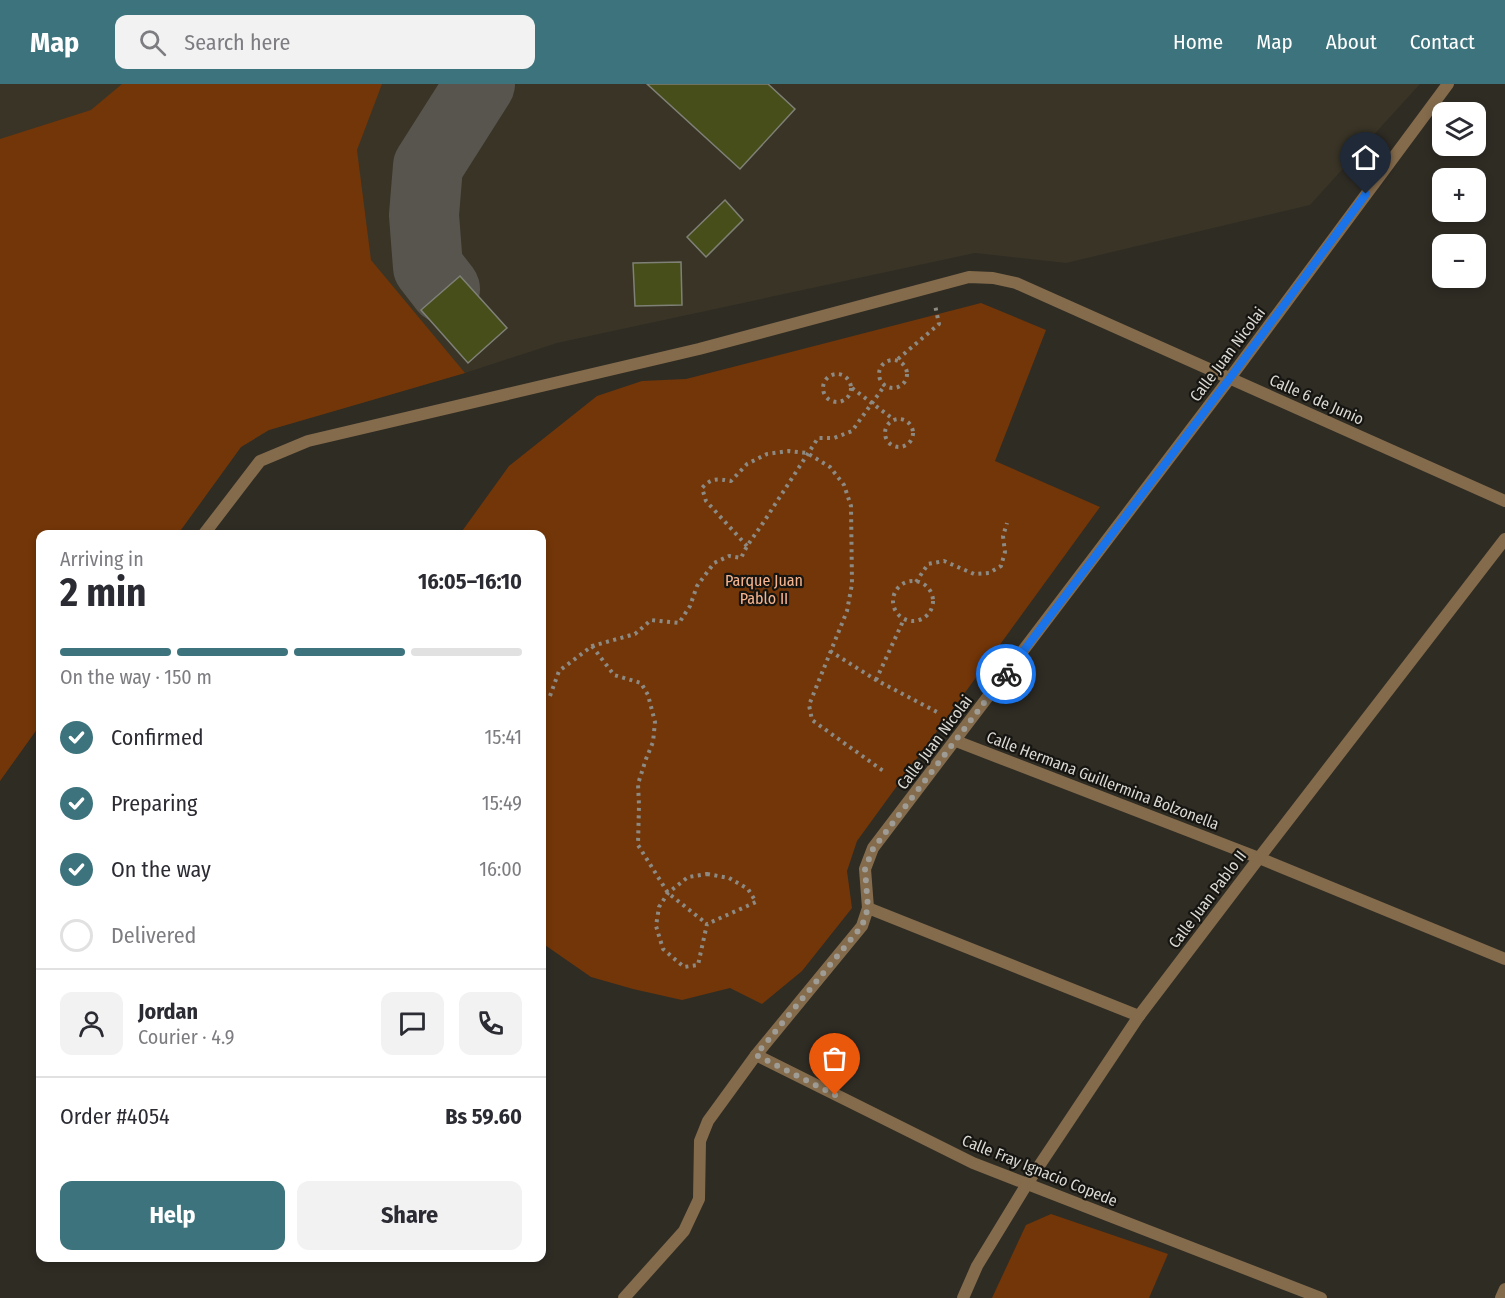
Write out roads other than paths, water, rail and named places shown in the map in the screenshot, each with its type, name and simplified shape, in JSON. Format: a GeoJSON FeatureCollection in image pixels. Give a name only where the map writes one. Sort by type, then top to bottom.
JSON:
{"type":"FeatureCollection","features":[{"type":"Feature","properties":{"kind":"street","name":"Calle Juan Nicolai"},"geometry":{"type":"LineString","coordinates":[[868,908],[865,869],[873,849],[1230,378],[1448,84]]}},
{"type":"Feature","properties":{"kind":"street","name":"Calle 6 de Junio"},"geometry":{"type":"LineString","coordinates":[[207,530],[260,461],[308,441],[699,349],[969,278],[993,278],[1017,283],[1505,501]]}},
{"type":"Feature","properties":{"kind":"street","name":"Calle Juan Pablo II"},"geometry":{"type":"LineString","coordinates":[[963,1298],[977,1266],[1027,1184],[1139,1016],[1505,539]]}},
{"type":"Feature","properties":{"kind":"street","name":"Calle Hermana Guillermina Bolzonella"},"geometry":{"type":"LineString","coordinates":[[956,741],[1259,858],[1505,959]]}},
{"type":"Feature","properties":{"kind":"street"},"geometry":{"type":"LineString","coordinates":[[624,1298],[684,1232],[699,1199],[700,1141],[708,1121],[756,1055],[862,926],[868,908],[1139,1016]]}},
{"type":"Feature","properties":{"kind":"street","name":"Calle Fray Ignacio Copede"},"geometry":{"type":"LineString","coordinates":[[756,1055],[973,1163],[1321,1298]]}},
{"type":"Feature","properties":{"kind":"street"},"geometry":{"type":"LineString","coordinates":[[1501,1298],[1505,1288]]}},
{"type":"Feature","properties":{"kind":"park label","name":"Parque Juan Pablo II"},"geometry":{"type":"Point","coordinates":[764,589]}}]}
